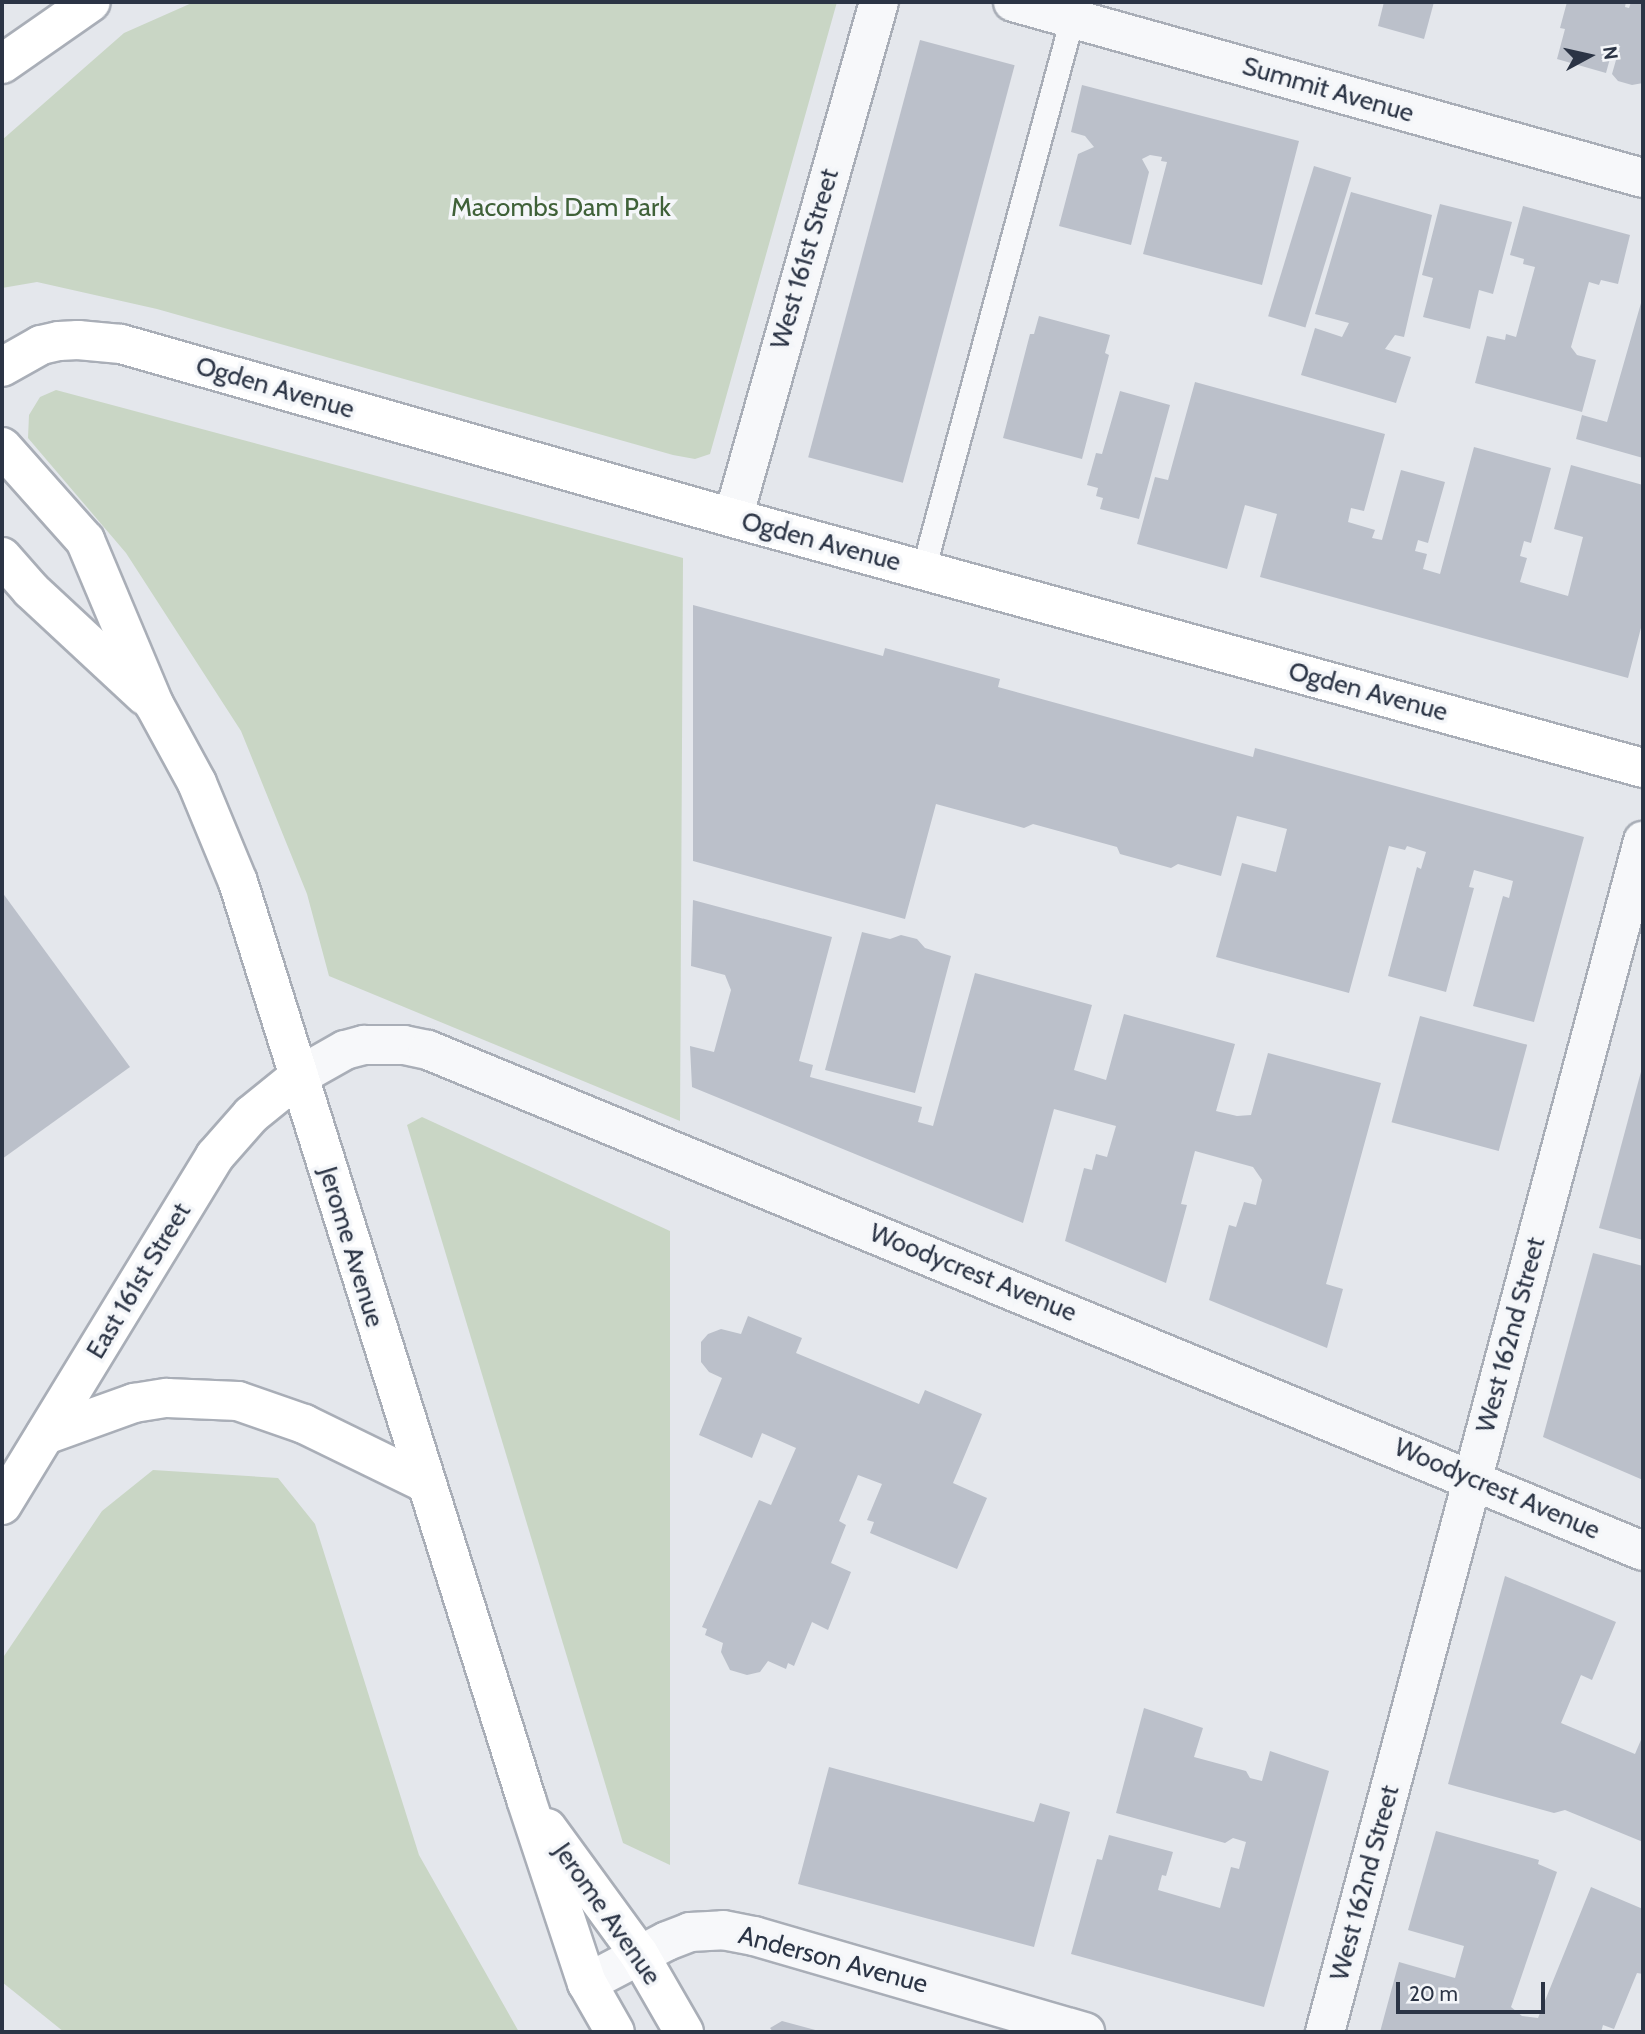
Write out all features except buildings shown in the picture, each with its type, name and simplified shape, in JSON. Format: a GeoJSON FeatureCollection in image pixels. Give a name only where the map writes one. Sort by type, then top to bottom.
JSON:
{"type":"FeatureCollection","features":[{"type":"Feature","properties":{"kind":"main road"},"geometry":{"type":"LineString","coordinates":[[2,64],[91,2]]}},
{"type":"Feature","properties":{"kind":"main road","name":"Ogden Avenue"},"geometry":{"type":"LineString","coordinates":[[2,367],[41,345],[59,341],[88,340],[121,344],[733,518],[1643,768]]}},
{"type":"Feature","properties":{"kind":"main road","name":"Jerome Avenue"},"geometry":{"type":"LineString","coordinates":[[2,447],[85,540],[154,704],[197,783],[238,882],[526,1799],[587,1983],[615,2032]]}},
{"type":"Feature","properties":{"kind":"main road","name":"Jerome Avenue"},"geometry":{"type":"LineString","coordinates":[[2,557],[31,590],[154,704]]}},
{"type":"Feature","properties":{"kind":"main road","name":"East 161st Street"},"geometry":{"type":"LineString","coordinates":[[2,1505],[215,1156],[251,1115],[299,1076]]}},
{"type":"Feature","properties":{"kind":"main road"},"geometry":{"type":"LineString","coordinates":[[45,1434],[134,1403],[167,1398],[238,1401],[304,1424],[425,1483]]}},
{"type":"Feature","properties":{"kind":"main road","name":"Jerome Avenue"},"geometry":{"type":"LineString","coordinates":[[526,1799],[639,1954],[684,2032]]}},
{"type":"Feature","properties":{"kind":"street","name":"West 161st Street"},"geometry":{"type":"LineString","coordinates":[[733,518],[879,2]]}},
{"type":"Feature","properties":{"kind":"street","name":"Summit Avenue"},"geometry":{"type":"LineString","coordinates":[[1013,2],[1643,178]]}},
{"type":"Feature","properties":{"kind":"street","name":"West 162nd Street"},"geometry":{"type":"LineString","coordinates":[[1325,2032],[1643,841]]}},
{"type":"Feature","properties":{"kind":"street","name":"Woodycrest Avenue"},"geometry":{"type":"LineString","coordinates":[[299,1076],[345,1050],[364,1045],[404,1045],[428,1050],[1643,1551]]}},
{"type":"Feature","properties":{"kind":"street","name":"Anderson Avenue"},"geometry":{"type":"LineString","coordinates":[[587,1983],[639,1954],[691,1932],[723,1930],[754,1936],[1085,2032]]}},
{"type":"Feature","properties":{"kind":"lane"},"geometry":{"type":"LineString","coordinates":[[923,570],[1072,18]]}},
{"type":"Feature","properties":{"kind":"green space","name":"Macombs Dam Park"},"geometry":{"type":"Polygon","coordinates":[[[194,2],[837,2],[710,454],[695,459],[673,455],[157,309],[37,282],[2,288],[2,140],[124,33],[194,2]]]}},
{"type":"Feature","properties":{"kind":"green space"},"geometry":{"type":"Polygon","coordinates":[[[56,390],[683,558],[680,1121],[329,976],[307,894],[241,731],[126,553],[28,438],[29,415],[40,397],[56,390]]]}},
{"type":"Feature","properties":{"kind":"green space"},"geometry":{"type":"Polygon","coordinates":[[[422,1117],[670,1231],[670,1865],[623,1843],[407,1125],[422,1117]]]}},
{"type":"Feature","properties":{"kind":"green space"},"geometry":{"type":"Polygon","coordinates":[[[153,1470],[278,1478],[315,1524],[419,1855],[519,2032],[64,2032],[2,1982],[2,1659],[102,1511],[153,1470]]]}}]}
